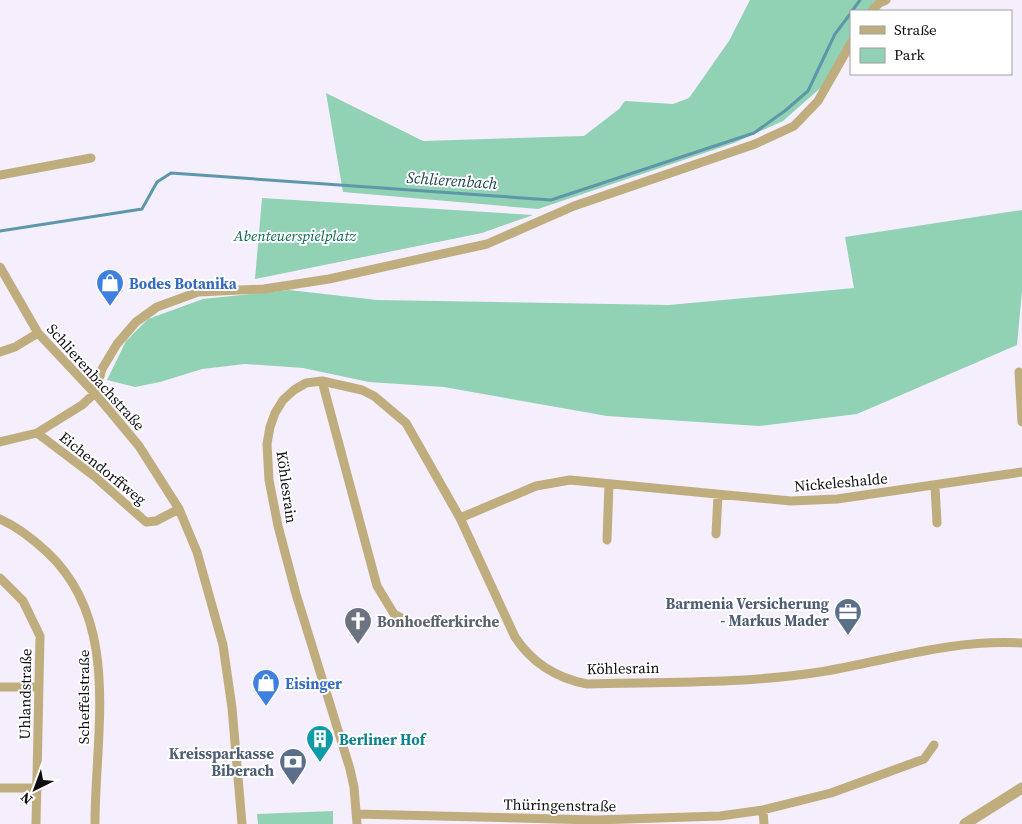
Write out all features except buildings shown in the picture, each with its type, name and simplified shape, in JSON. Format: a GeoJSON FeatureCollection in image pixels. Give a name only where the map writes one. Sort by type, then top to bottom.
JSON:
{"type":"FeatureCollection","features":[{"type":"Feature","properties":{"kind":"street"},"geometry":{"type":"LineString","coordinates":[[873,10],[878,4],[886,0]]}},
{"type":"Feature","properties":{"kind":"street"},"geometry":{"type":"LineString","coordinates":[[95,393],[102,368],[117,344],[136,322],[157,307],[198,292],[264,289],[328,279],[487,244],[574,206],[755,144],[794,126],[818,101],[850,45]]}},
{"type":"Feature","properties":{"kind":"street"},"geometry":{"type":"LineString","coordinates":[[0,175],[91,158]]}},
{"type":"Feature","properties":{"kind":"street","name":"Schlierenbachstraße"},"geometry":{"type":"LineString","coordinates":[[0,267],[38,333],[95,393],[139,446],[179,509],[196,552],[223,645],[232,708],[242,824]]}},
{"type":"Feature","properties":{"kind":"street"},"geometry":{"type":"LineString","coordinates":[[0,352],[15,347],[38,333]]}},
{"type":"Feature","properties":{"kind":"street"},"geometry":{"type":"LineString","coordinates":[[1019,372],[1022,422]]}},
{"type":"Feature","properties":{"kind":"street"},"geometry":{"type":"LineString","coordinates":[[322,380],[377,586],[394,614],[409,622]]}},
{"type":"Feature","properties":{"kind":"street","name":"Köhlesrain"},"geometry":{"type":"LineString","coordinates":[[356,824],[354,787],[350,769],[278,526],[267,461],[270,427],[275,412],[284,400],[306,383],[322,380],[362,390],[396,412],[418,442],[460,518],[515,637],[525,651],[547,669],[574,682],[587,684],[753,679],[826,671],[901,654],[959,645],[991,642],[1022,643]]}},
{"type":"Feature","properties":{"kind":"street","name":"Eichendorffweg"},"geometry":{"type":"LineString","coordinates":[[0,442],[37,433],[82,405],[95,393]]}},
{"type":"Feature","properties":{"kind":"street","name":"Eichendorffweg"},"geometry":{"type":"LineString","coordinates":[[37,433],[94,476],[146,522],[156,521],[179,509]]}},
{"type":"Feature","properties":{"kind":"street","name":"Nickeleshalde"},"geometry":{"type":"LineString","coordinates":[[460,518],[536,486],[570,480],[791,501],[837,499],[1022,472]]}},
{"type":"Feature","properties":{"kind":"street"},"geometry":{"type":"LineString","coordinates":[[607,540],[609,484]]}},
{"type":"Feature","properties":{"kind":"street"},"geometry":{"type":"LineString","coordinates":[[935,486],[937,523]]}},
{"type":"Feature","properties":{"kind":"street"},"geometry":{"type":"LineString","coordinates":[[716,534],[718,495]]}},
{"type":"Feature","properties":{"kind":"street","name":"Scheffelstraße"},"geometry":{"type":"LineString","coordinates":[[0,519],[19,529],[55,560],[70,578],[90,616],[96,645],[99,677],[94,824]]}},
{"type":"Feature","properties":{"kind":"street","name":"Uhlandstraße"},"geometry":{"type":"LineString","coordinates":[[0,578],[23,600],[40,636],[36,824]]}},
{"type":"Feature","properties":{"kind":"street"},"geometry":{"type":"LineString","coordinates":[[0,687],[40,687]]}},
{"type":"Feature","properties":{"kind":"street","name":"Thüringenstraße"},"geometry":{"type":"LineString","coordinates":[[356,814],[596,820],[720,816],[763,810],[831,793],[924,759],[934,745]]}},
{"type":"Feature","properties":{"kind":"street"},"geometry":{"type":"LineString","coordinates":[[0,788],[38,788]]}},
{"type":"Feature","properties":{"kind":"street"},"geometry":{"type":"LineString","coordinates":[[964,824],[1022,788]]}},
{"type":"Feature","properties":{"kind":"street"},"geometry":{"type":"LineString","coordinates":[[763,810],[764,824]]}},
{"type":"Feature","properties":{"kind":"green space"},"geometry":{"type":"Polygon","coordinates":[[[750,0],[876,0],[870,10],[850,10],[850,43],[825,84],[783,121],[734,143],[538,209],[343,192],[326,93],[423,141],[584,136],[619,109],[625,101],[673,104],[689,98],[729,41],[750,0]]]}},
{"type":"Feature","properties":{"kind":"green space","name":"Abenteuerspielplatz"},"geometry":{"type":"Polygon","coordinates":[[[262,198],[533,215],[482,233],[255,279],[262,198]]]}},
{"type":"Feature","properties":{"kind":"green space"},"geometry":{"type":"Polygon","coordinates":[[[1022,210],[1022,291],[1017,345],[857,414],[759,426],[607,416],[444,387],[369,382],[303,368],[245,364],[202,369],[160,382],[135,387],[107,380],[126,341],[148,319],[203,299],[289,290],[377,300],[669,305],[854,288],[845,237],[1022,210]]]}},
{"type":"Feature","properties":{"kind":"green space"},"geometry":{"type":"Polygon","coordinates":[[[333,811],[333,824],[258,824],[257,814],[333,811]]]}},
{"type":"Feature","properties":{"kind":"waterway","name":"Schlierenbach"},"geometry":{"type":"LineString","coordinates":[[853,10],[860,0]]}},
{"type":"Feature","properties":{"kind":"waterway","name":"Schlierenbach"},"geometry":{"type":"LineString","coordinates":[[0,231],[142,209],[157,182],[171,173],[551,200],[754,133],[808,91],[835,34],[850,14]]}},
{"type":"Feature","properties":{"kind":"place","name":"Bodes Botanika"},"geometry":{"type":"Point","coordinates":[110,307]}},
{"type":"Feature","properties":{"kind":"place","name":"Barmenia Versicherung - Markus Mader"},"geometry":{"type":"Point","coordinates":[848,636]}},
{"type":"Feature","properties":{"kind":"place","name":"Bonhoefferkirche"},"geometry":{"type":"Point","coordinates":[358,645]}},
{"type":"Feature","properties":{"kind":"place","name":"Eisinger"},"geometry":{"type":"Point","coordinates":[266,707]}},
{"type":"Feature","properties":{"kind":"place","name":"Berliner Hof"},"geometry":{"type":"Point","coordinates":[320,763]}},
{"type":"Feature","properties":{"kind":"place","name":"Kreissparkasse Biberach"},"geometry":{"type":"Point","coordinates":[293,786]}}]}
